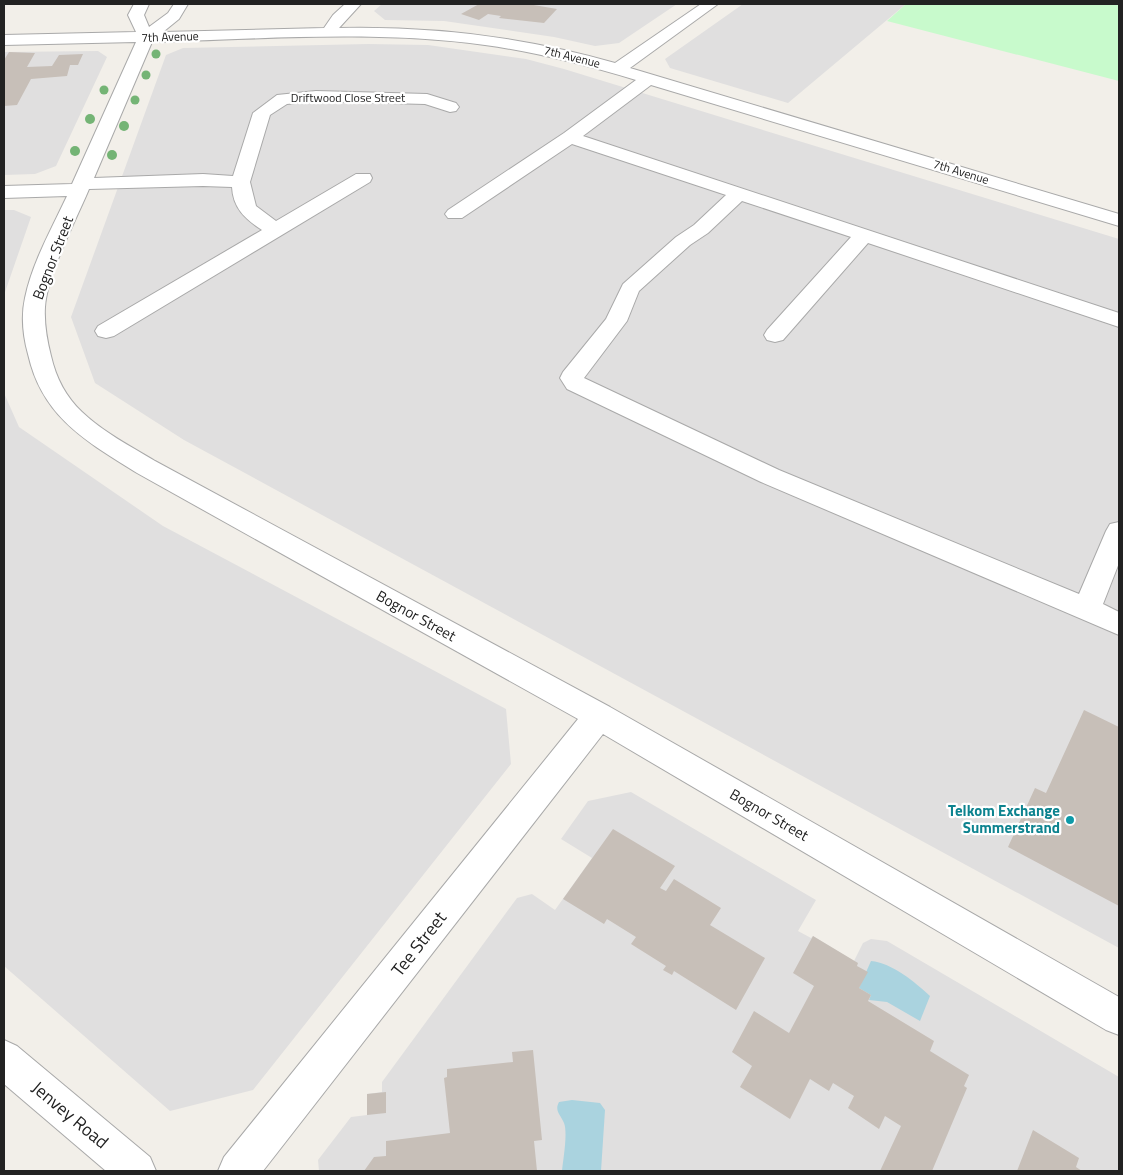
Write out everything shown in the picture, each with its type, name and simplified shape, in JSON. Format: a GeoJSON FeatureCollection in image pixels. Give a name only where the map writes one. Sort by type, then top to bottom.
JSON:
{"type":"FeatureCollection","features":[{"type":"Feature","properties":{"kind":"street"},"geometry":{"type":"LineString","coordinates":[[141,4],[136,15],[146,37],[174,16],[181,4]]}},
{"type":"Feature","properties":{"kind":"street"},"geometry":{"type":"LineString","coordinates":[[329,32],[338,18],[354,4]]}},
{"type":"Feature","properties":{"kind":"street"},"geometry":{"type":"LineString","coordinates":[[617,69],[711,4]]}},
{"type":"Feature","properties":{"kind":"street","name":"7th Avenue"},"geometry":{"type":"LineString","coordinates":[[4,40],[329,32],[416,33],[486,39],[556,52],[650,78],[1119,220]]}},
{"type":"Feature","properties":{"kind":"street","name":"Bognor Street"},"geometry":{"type":"LineString","coordinates":[[146,37],[80,187],[41,281],[34,306],[39,355],[53,392],[66,410],[84,426],[146,468],[599,716],[1119,1018]]}},
{"type":"Feature","properties":{"kind":"street"},"geometry":{"type":"LineString","coordinates":[[455,214],[570,137],[650,78]]}},
{"type":"Feature","properties":{"kind":"street","name":"Driftwood Close Street"},"geometry":{"type":"LineString","coordinates":[[276,230],[250,214],[242,199],[241,182],[262,113],[283,98],[316,96],[427,99],[450,107]]}},
{"type":"Feature","properties":{"kind":"street"},"geometry":{"type":"LineString","coordinates":[[570,137],[1119,320]]}},
{"type":"Feature","properties":{"kind":"street"},"geometry":{"type":"LineString","coordinates":[[106,331],[363,178]]}},
{"type":"Feature","properties":{"kind":"street"},"geometry":{"type":"LineString","coordinates":[[4,192],[203,180],[241,182]]}},
{"type":"Feature","properties":{"kind":"street"},"geometry":{"type":"LineString","coordinates":[[738,194],[701,229],[683,241],[630,288],[616,321],[574,372],[572,378],[576,384],[770,476],[1119,624]]}},
{"type":"Feature","properties":{"kind":"street"},"geometry":{"type":"LineString","coordinates":[[775,334],[864,236]]}},
{"type":"Feature","properties":{"kind":"street"},"geometry":{"type":"LineString","coordinates":[[1087,609],[1119,532]]}},
{"type":"Feature","properties":{"kind":"street","name":"Tee Street"},"geometry":{"type":"LineString","coordinates":[[238,1171],[599,716]]}},
{"type":"Feature","properties":{"kind":"street","name":"Jenvey Road"},"geometry":{"type":"LineString","coordinates":[[4,1059],[136,1171]]}},
{"type":"Feature","properties":{"kind":"shaded area"},"geometry":{"type":"Polygon","coordinates":[[[382,4],[677,4],[619,43],[595,46],[554,37],[444,21],[385,20],[374,11],[382,4]]]}},
{"type":"Feature","properties":{"kind":"shaded area"},"geometry":{"type":"Polygon","coordinates":[[[743,4],[906,4],[788,103],[670,68],[665,59],[743,4]]]}},
{"type":"Feature","properties":{"kind":"shaded area"},"geometry":{"type":"Polygon","coordinates":[[[368,44],[428,45],[526,59],[1119,239],[1119,948],[184,440],[95,383],[71,317],[166,55],[183,48],[368,44]]]}},
{"type":"Feature","properties":{"kind":"shaded area"},"geometry":{"type":"Polygon","coordinates":[[[98,51],[107,57],[56,166],[35,174],[4,175],[4,52],[98,51]]]}},
{"type":"Feature","properties":{"kind":"shaded area"},"geometry":{"type":"Polygon","coordinates":[[[4,210],[14,210],[31,217],[4,295],[4,210]]]}},
{"type":"Feature","properties":{"kind":"shaded area"},"geometry":{"type":"Polygon","coordinates":[[[4,393],[19,427],[163,526],[506,709],[511,764],[253,1090],[170,1111],[4,966],[4,393]]]}},
{"type":"Feature","properties":{"kind":"shaded area"},"geometry":{"type":"Polygon","coordinates":[[[631,792],[816,900],[798,931],[811,938],[813,936],[854,961],[863,943],[871,939],[887,941],[1119,1077],[1119,1171],[319,1171],[318,1160],[351,1117],[367,1115],[367,1094],[382,1092],[382,1082],[517,898],[532,894],[555,910],[592,858],[561,839],[588,801],[631,792]]]}},
{"type":"Feature","properties":{"kind":"green space"},"geometry":{"type":"Polygon","coordinates":[[[906,4],[1119,4],[1119,81],[887,21],[906,4]]]}},
{"type":"Feature","properties":{"kind":"water"},"geometry":{"type":"Polygon","coordinates":[[[871,961],[895,969],[930,996],[920,1021],[887,1002],[869,1000],[871,995],[859,988],[871,961]]]}},
{"type":"Feature","properties":{"kind":"water"},"geometry":{"type":"Polygon","coordinates":[[[572,1100],[600,1103],[605,1110],[601,1171],[562,1171],[565,1127],[557,1108],[559,1102],[572,1100]]]}},
{"type":"Feature","properties":{"kind":"building"},"geometry":{"type":"Polygon","coordinates":[[[479,4],[528,4],[557,9],[544,23],[499,18],[501,16],[488,14],[479,20],[461,14],[479,4]]]}},
{"type":"Feature","properties":{"kind":"building"},"geometry":{"type":"Polygon","coordinates":[[[9,52],[35,53],[27,67],[52,66],[59,55],[83,54],[78,65],[70,65],[67,76],[31,79],[17,105],[4,106],[4,60],[9,52]]]}},
{"type":"Feature","properties":{"kind":"building","name":"Telkom Exchange Summerstrand"},"geometry":{"type":"Polygon","coordinates":[[[1084,710],[1119,727],[1119,906],[1008,847],[1035,788],[1046,793],[1084,710]]]}},
{"type":"Feature","properties":{"kind":"building"},"geometry":{"type":"Polygon","coordinates":[[[613,829],[675,866],[660,888],[666,891],[674,879],[721,908],[710,925],[765,958],[736,1010],[674,971],[672,975],[663,970],[666,966],[631,944],[636,937],[607,919],[604,924],[563,899],[613,829]]]}},
{"type":"Feature","properties":{"kind":"building"},"geometry":{"type":"Polygon","coordinates":[[[813,936],[858,963],[857,966],[868,972],[859,988],[871,995],[868,1001],[934,1041],[930,1051],[969,1075],[964,1086],[967,1088],[932,1171],[880,1171],[901,1126],[885,1116],[879,1129],[848,1108],[854,1096],[833,1083],[829,1091],[810,1079],[790,1119],[740,1087],[752,1066],[732,1052],[754,1011],[789,1033],[814,986],[793,973],[813,936]]]}},
{"type":"Feature","properties":{"kind":"building"},"geometry":{"type":"Polygon","coordinates":[[[533,1050],[542,1140],[534,1141],[537,1171],[364,1171],[374,1157],[386,1156],[386,1141],[450,1133],[444,1078],[447,1077],[447,1069],[513,1062],[512,1052],[533,1050]]]}},
{"type":"Feature","properties":{"kind":"building"},"geometry":{"type":"Polygon","coordinates":[[[386,1092],[386,1113],[367,1115],[367,1094],[386,1092]]]}},
{"type":"Feature","properties":{"kind":"building"},"geometry":{"type":"Polygon","coordinates":[[[1033,1130],[1079,1158],[1076,1167],[1082,1171],[1017,1171],[1033,1130]]]}},
{"type":"Feature","properties":{"kind":"place","name":"Telkom Exchange Summerstrand"},"geometry":{"type":"Point","coordinates":[1070,820]}}]}
